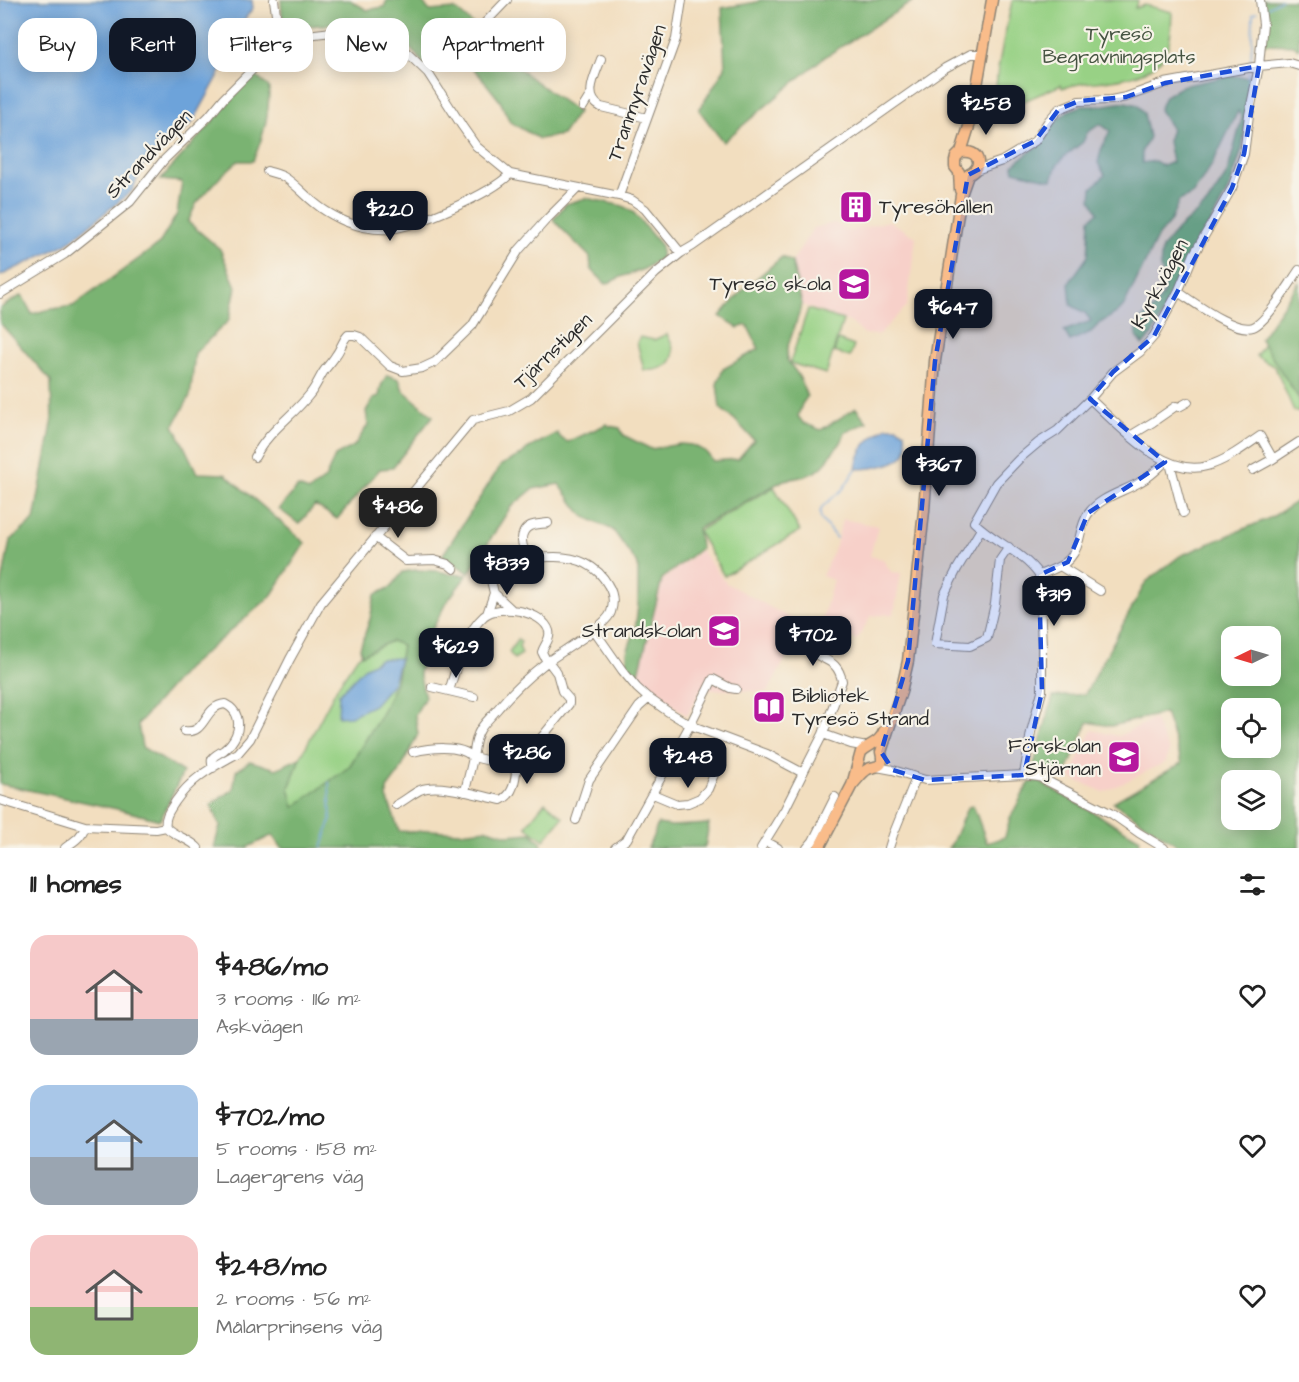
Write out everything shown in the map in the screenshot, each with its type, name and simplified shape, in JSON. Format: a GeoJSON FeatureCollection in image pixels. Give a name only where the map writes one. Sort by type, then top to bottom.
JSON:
{"type":"FeatureCollection","features":[{"type":"Feature","properties":{"kind":"main road"},"geometry":{"type":"LineString","coordinates":[[852,784],[877,762],[901,692],[908,662],[924,511],[935,361],[961,195],[968,172],[978,164],[971,143],[972,120],[992,0]]}},
{"type":"Feature","properties":{"kind":"main road"},"geometry":{"type":"LineString","coordinates":[[968,172],[955,167],[955,161],[961,152],[972,120]]}},
{"type":"Feature","properties":{"kind":"main road"},"geometry":{"type":"LineString","coordinates":[[961,152],[968,151],[975,155]]}},
{"type":"Feature","properties":{"kind":"main road"},"geometry":{"type":"LineString","coordinates":[[819,848],[852,784],[865,751],[883,735],[897,692],[912,630]]}},
{"type":"Feature","properties":{"kind":"main road"},"geometry":{"type":"LineString","coordinates":[[865,751],[878,748],[877,762]]}},
{"type":"Feature","properties":{"kind":"main road"},"geometry":{"type":"LineString","coordinates":[[865,751],[863,765],[877,762]]}},
{"type":"Feature","properties":{"kind":"street"},"geometry":{"type":"LineString","coordinates":[[274,0],[277,18]]}},
{"type":"Feature","properties":{"kind":"street"},"geometry":{"type":"LineString","coordinates":[[490,18],[507,0]]}},
{"type":"Feature","properties":{"kind":"street","name":"Tranmyravägen"},"geometry":{"type":"LineString","coordinates":[[619,196],[676,39],[682,0]]}},
{"type":"Feature","properties":{"kind":"street","name":"Kyrkvägen"},"geometry":{"type":"LineString","coordinates":[[981,530],[974,522],[996,483],[1019,459],[1057,431],[1090,399],[1113,372],[1140,352],[1154,336],[1178,292],[1194,254],[1232,188],[1244,154],[1252,68],[1263,24],[1260,0]]}},
{"type":"Feature","properties":{"kind":"street","name":"Strandvägen"},"geometry":{"type":"LineString","coordinates":[[313,34],[332,32],[374,37],[405,51],[428,73],[476,146],[510,174]]}},
{"type":"Feature","properties":{"kind":"street","name":"Tjärnstigen"},"geometry":{"type":"LineString","coordinates":[[166,827],[166,816],[191,782],[244,748],[321,603],[473,420],[509,411],[531,398],[656,273],[681,253],[945,68],[970,54],[983,54]]}},
{"type":"Feature","properties":{"kind":"street"},"geometry":{"type":"LineString","coordinates":[[583,107],[591,94],[601,59]]}},
{"type":"Feature","properties":{"kind":"street"},"geometry":{"type":"LineString","coordinates":[[968,172],[1002,161],[1035,141],[1059,109],[1079,101],[1111,100],[1165,83],[1252,68],[1289,63],[1299,66]]}},
{"type":"Feature","properties":{"kind":"street","name":"Strandvägen"},"geometry":{"type":"LineString","coordinates":[[0,294],[65,254],[130,202],[163,161],[249,72]]}},
{"type":"Feature","properties":{"kind":"street"},"geometry":{"type":"LineString","coordinates":[[591,94],[596,105],[647,118]]}},
{"type":"Feature","properties":{"kind":"street"},"geometry":{"type":"LineString","coordinates":[[975,155],[987,160],[1002,161]]}},
{"type":"Feature","properties":{"kind":"street"},"geometry":{"type":"LineString","coordinates":[[267,171],[285,177],[316,204],[339,219],[383,229],[393,229],[458,206],[501,182],[510,174],[619,196],[636,202],[645,209],[681,253]]}},
{"type":"Feature","properties":{"kind":"street"},"geometry":{"type":"LineString","coordinates":[[255,457],[272,433],[314,389],[348,335],[354,334],[390,366],[403,371],[422,368],[435,362],[472,326],[519,250],[578,188]]}},
{"type":"Feature","properties":{"kind":"street"},"geometry":{"type":"LineString","coordinates":[[1178,292],[1230,324],[1250,327],[1257,325],[1269,313],[1299,270]]}},
{"type":"Feature","properties":{"kind":"street"},"geometry":{"type":"LineString","coordinates":[[1090,399],[1130,436],[1168,463],[1192,468],[1205,467],[1218,462],[1260,436],[1273,459]]}},
{"type":"Feature","properties":{"kind":"street"},"geometry":{"type":"LineString","coordinates":[[1130,436],[1176,406],[1179,407],[1188,402]]}},
{"type":"Feature","properties":{"kind":"street"},"geometry":{"type":"LineString","coordinates":[[1252,470],[1299,442]]}},
{"type":"Feature","properties":{"kind":"street"},"geometry":{"type":"LineString","coordinates":[[1168,463],[1183,513]]}},
{"type":"Feature","properties":{"kind":"street"},"geometry":{"type":"LineString","coordinates":[[1039,575],[1068,562],[1078,543],[1080,530],[1088,513],[1105,500],[1141,482],[1168,463]]}},
{"type":"Feature","properties":{"kind":"street"},"geometry":{"type":"LineString","coordinates":[[465,792],[479,731],[522,681],[606,621],[612,610],[612,592],[604,578],[591,566],[563,557],[528,554],[522,542],[523,534],[531,526],[548,523]]}},
{"type":"Feature","properties":{"kind":"street"},"geometry":{"type":"LineString","coordinates":[[1008,548],[1000,560],[995,604],[987,638],[970,646],[935,644],[944,595],[981,530],[1008,548],[1034,568],[1039,575],[1042,691],[1031,732],[1024,775]]}},
{"type":"Feature","properties":{"kind":"street"},"geometry":{"type":"LineString","coordinates":[[375,537],[406,561],[434,560],[448,564],[454,569]]}},
{"type":"Feature","properties":{"kind":"street"},"geometry":{"type":"LineString","coordinates":[[1060,566],[1100,591]]}},
{"type":"Feature","properties":{"kind":"street"},"geometry":{"type":"LineString","coordinates":[[450,691],[464,649],[476,626],[487,614],[494,593],[490,576]]}},
{"type":"Feature","properties":{"kind":"street"},"geometry":{"type":"LineString","coordinates":[[494,593],[511,609]]}},
{"type":"Feature","properties":{"kind":"street"},"geometry":{"type":"LineString","coordinates":[[487,614],[497,610],[521,610],[539,620],[548,629],[549,637],[542,652],[560,678],[562,691],[567,696],[568,704],[537,743]]}},
{"type":"Feature","properties":{"kind":"street"},"geometry":{"type":"LineString","coordinates":[[594,630],[621,670],[637,688],[650,698],[690,725],[767,754],[803,773]]}},
{"type":"Feature","properties":{"kind":"street"},"geometry":{"type":"LineString","coordinates":[[778,848],[763,844],[785,809],[823,734],[841,685],[841,677],[835,664],[816,655],[807,645]]}},
{"type":"Feature","properties":{"kind":"street"},"geometry":{"type":"LineString","coordinates":[[615,848],[627,840],[713,680],[736,689]]}},
{"type":"Feature","properties":{"kind":"street"},"geometry":{"type":"LineString","coordinates":[[432,687],[474,697]]}},
{"type":"Feature","properties":{"kind":"street"},"geometry":{"type":"LineString","coordinates":[[576,820],[589,780],[639,707],[650,698]]}},
{"type":"Feature","properties":{"kind":"street"},"geometry":{"type":"LineString","coordinates":[[184,731],[197,730],[216,706],[225,704],[233,710],[238,720],[238,730],[231,743],[213,757],[213,768]]}},
{"type":"Feature","properties":{"kind":"street"},"geometry":{"type":"LineString","coordinates":[[823,734],[865,751]]}},
{"type":"Feature","properties":{"kind":"street"},"geometry":{"type":"LineString","coordinates":[[396,806],[421,790],[433,787],[501,800],[513,788],[516,772],[511,766],[473,757],[470,753],[449,748],[413,752]]}},
{"type":"Feature","properties":{"kind":"street"},"geometry":{"type":"LineString","coordinates":[[877,762],[892,770],[926,780],[1024,775],[1039,777],[1112,814],[1164,848]]}},
{"type":"Feature","properties":{"kind":"street"},"geometry":{"type":"LineString","coordinates":[[653,794],[677,804],[700,798],[708,789],[717,767]]}},
{"type":"Feature","properties":{"kind":"street"},"geometry":{"type":"LineString","coordinates":[[889,848],[916,778]]}},
{"type":"Feature","properties":{"kind":"street"},"geometry":{"type":"LineString","coordinates":[[807,848],[813,841],[835,797]]}},
{"type":"Feature","properties":{"kind":"street"},"geometry":{"type":"LineString","coordinates":[[0,800],[85,826],[156,829],[166,827],[198,848]]}},
{"type":"Feature","properties":{"kind":"street"},"geometry":{"type":"LineString","coordinates":[[65,848],[80,837],[85,826]]}},
{"type":"Feature","properties":{"kind":"highlighted area"},"geometry":{"type":"Polygon","coordinates":[[[1259,66],[1244,154],[1232,188],[1154,336],[1113,372],[1090,399],[1165,462],[1088,513],[1068,562],[1039,575],[1042,691],[1024,775],[925,780],[893,770],[881,752],[908,661],[935,361],[968,175],[1035,141],[1059,109],[1079,101],[1126,97],[1165,83],[1259,66]]]}},
{"type":"Feature","properties":{"kind":"shaded area","name":"Tyresö skola"},"geometry":{"type":"Polygon","coordinates":[[[889,221],[916,237],[907,306],[878,335],[865,334],[850,322],[802,305],[792,262],[813,228],[835,223],[849,231],[889,221]]]}},
{"type":"Feature","properties":{"kind":"shaded area"},"geometry":{"type":"Polygon","coordinates":[[[842,519],[878,526],[870,556],[883,559],[891,572],[901,573],[894,614],[871,616],[857,640],[820,629],[833,580],[822,576],[836,545],[842,519]]]}},
{"type":"Feature","properties":{"kind":"shaded area","name":"Strandskolan"},"geometry":{"type":"Polygon","coordinates":[[[701,550],[726,583],[801,624],[796,639],[768,692],[701,690],[687,716],[638,677],[663,580],[701,550]]]}},
{"type":"Feature","properties":{"kind":"shaded area","name":"Förskolan Stjärnan"},"geometry":{"type":"Polygon","coordinates":[[[1154,719],[1169,751],[1166,762],[1104,792],[1070,778],[1092,730],[1118,736],[1154,719]]]}},
{"type":"Feature","properties":{"kind":"green space"},"geometry":{"type":"Polygon","coordinates":[[[281,0],[350,0],[367,10],[384,7],[387,0],[422,0],[430,11],[455,9],[466,18],[421,18],[421,60],[409,48],[409,18],[325,18],[325,25],[313,26],[313,18],[282,18],[281,0]]]}},
{"type":"Feature","properties":{"kind":"green space"},"geometry":{"type":"Polygon","coordinates":[[[760,0],[915,0],[823,58],[723,142],[699,110],[725,68],[722,8],[760,0]]]}},
{"type":"Feature","properties":{"kind":"green space","name":"Tyresö Begravningsplats"},"geometry":{"type":"Polygon","coordinates":[[[1014,0],[1138,0],[1135,8],[1145,5],[1172,12],[1169,45],[1161,59],[1153,67],[1143,72],[1120,79],[1082,83],[1062,88],[1061,85],[996,113],[998,71],[1014,0]]]}},
{"type":"Feature","properties":{"kind":"green space"},"geometry":{"type":"Polygon","coordinates":[[[1262,0],[1295,0],[1299,18],[1299,50],[1294,45],[1264,44],[1266,18],[1262,0]]]}},
{"type":"Feature","properties":{"kind":"green space"},"geometry":{"type":"Polygon","coordinates":[[[476,72],[524,72],[578,112],[562,135],[539,139],[510,122],[500,101],[476,72]]]}},
{"type":"Feature","properties":{"kind":"green space"},"geometry":{"type":"Polygon","coordinates":[[[253,74],[269,87],[265,125],[253,161],[238,161],[222,175],[196,204],[188,222],[220,249],[236,287],[229,320],[195,353],[190,396],[174,425],[197,473],[225,474],[305,543],[271,596],[186,669],[138,724],[142,747],[183,772],[160,820],[0,784],[0,593],[10,541],[34,520],[52,424],[51,381],[0,323],[0,308],[22,295],[32,314],[73,306],[159,244],[177,214],[182,182],[160,180],[253,74]]]}},
{"type":"Feature","properties":{"kind":"green space"},"geometry":{"type":"Polygon","coordinates":[[[1230,76],[1250,77],[1252,80],[1242,149],[1230,186],[1153,333],[1143,345],[1136,336],[1138,323],[1154,308],[1164,293],[1165,281],[1160,268],[1162,248],[1178,229],[1207,204],[1227,174],[1242,118],[1238,111],[1213,163],[1193,194],[1179,201],[1170,222],[1158,236],[1125,304],[1091,332],[1070,341],[1064,331],[1091,321],[1085,313],[1071,305],[1069,283],[1088,256],[1090,219],[1098,212],[1091,199],[1092,188],[1105,175],[1098,163],[1110,131],[1100,124],[1087,133],[1083,142],[1063,158],[1056,167],[1052,180],[1014,171],[1013,165],[1039,145],[1050,128],[1068,111],[1082,106],[1125,102],[1138,105],[1144,113],[1149,137],[1142,151],[1142,163],[1155,161],[1163,166],[1172,162],[1168,141],[1172,129],[1159,110],[1165,96],[1182,86],[1230,76]]]}},
{"type":"Feature","properties":{"kind":"green space"},"geometry":{"type":"Polygon","coordinates":[[[586,198],[623,206],[634,213],[661,246],[661,258],[644,269],[606,284],[591,269],[590,257],[553,220],[566,204],[586,198]]]}},
{"type":"Feature","properties":{"kind":"green space"},"geometry":{"type":"Polygon","coordinates":[[[782,257],[792,262],[802,305],[787,349],[787,360],[799,376],[807,397],[798,416],[803,423],[821,430],[856,408],[867,422],[844,433],[840,444],[816,472],[784,480],[697,529],[701,548],[662,579],[638,677],[627,664],[627,652],[635,630],[638,605],[638,565],[613,530],[583,516],[559,484],[533,489],[510,508],[469,573],[442,556],[501,465],[557,433],[568,442],[607,424],[620,428],[623,435],[651,449],[680,444],[692,445],[705,451],[713,461],[738,459],[754,440],[720,408],[717,384],[723,369],[759,349],[747,325],[738,328],[720,316],[742,291],[782,257]]]}},
{"type":"Feature","properties":{"kind":"green space"},"geometry":{"type":"Polygon","coordinates":[[[1299,282],[1299,399],[1260,339],[1299,282]]]}},
{"type":"Feature","properties":{"kind":"green space"},"geometry":{"type":"Polygon","coordinates":[[[1299,300],[1299,413],[1294,411],[1275,367],[1256,356],[1299,300]]]}},
{"type":"Feature","properties":{"kind":"green space"},"geometry":{"type":"Polygon","coordinates":[[[808,309],[843,320],[826,374],[790,363],[808,309]]]}},
{"type":"Feature","properties":{"kind":"green space"},"geometry":{"type":"Polygon","coordinates":[[[667,334],[673,349],[672,360],[660,369],[644,370],[637,342],[640,337],[654,340],[667,334]]]}},
{"type":"Feature","properties":{"kind":"green space"},"geometry":{"type":"Polygon","coordinates":[[[838,340],[854,346],[850,357],[834,352],[838,340]]]}},
{"type":"Feature","properties":{"kind":"green space"},"geometry":{"type":"Polygon","coordinates":[[[387,375],[399,379],[403,390],[433,416],[392,468],[380,469],[337,519],[315,505],[299,524],[279,509],[298,487],[309,491],[325,479],[335,456],[354,446],[368,425],[366,411],[373,399],[379,396],[387,375]]]}},
{"type":"Feature","properties":{"kind":"green space"},"geometry":{"type":"Polygon","coordinates":[[[774,487],[800,531],[724,576],[698,531],[774,487]]]}},
{"type":"Feature","properties":{"kind":"green space"},"geometry":{"type":"Polygon","coordinates":[[[1299,500],[1299,848],[1182,848],[1113,802],[1182,763],[1165,713],[1111,726],[1088,722],[1064,778],[1034,764],[1053,697],[1085,694],[1146,582],[1180,556],[1272,517],[1299,500]]]}},
{"type":"Feature","properties":{"kind":"green space"},"geometry":{"type":"Polygon","coordinates":[[[416,570],[467,575],[446,603],[431,632],[419,673],[425,697],[415,715],[418,734],[399,773],[387,789],[387,797],[399,831],[460,832],[487,829],[508,835],[531,833],[541,842],[542,848],[282,848],[273,835],[246,848],[214,848],[220,826],[211,804],[233,790],[236,771],[250,761],[276,769],[300,758],[289,788],[294,807],[349,767],[381,715],[396,682],[402,645],[391,641],[362,655],[360,648],[375,595],[391,587],[403,572],[416,570]]]}},
{"type":"Feature","properties":{"kind":"green space"},"geometry":{"type":"Polygon","coordinates":[[[518,639],[521,642],[519,646],[522,654],[514,659],[509,652],[518,639]]]}},
{"type":"Feature","properties":{"kind":"green space"},"geometry":{"type":"Polygon","coordinates":[[[391,641],[402,645],[396,682],[381,715],[349,767],[293,808],[289,788],[300,758],[339,684],[358,656],[391,641]]]}},
{"type":"Feature","properties":{"kind":"green space"},"geometry":{"type":"Polygon","coordinates":[[[1038,781],[1140,839],[1138,848],[948,848],[967,808],[973,805],[987,843],[1005,837],[1010,818],[1029,783],[1038,781]]]}},
{"type":"Feature","properties":{"kind":"green space"},"geometry":{"type":"Polygon","coordinates":[[[545,802],[563,817],[544,840],[526,826],[545,802]]]}},
{"type":"Feature","properties":{"kind":"green space"},"geometry":{"type":"Polygon","coordinates":[[[658,824],[672,826],[709,824],[705,847],[648,848],[658,824]]]}},
{"type":"Feature","properties":{"kind":"water"},"geometry":{"type":"Polygon","coordinates":[[[0,0],[252,0],[253,8],[246,18],[208,18],[208,72],[221,72],[193,122],[165,149],[145,162],[132,191],[66,244],[0,276],[0,0]]]}},
{"type":"Feature","properties":{"kind":"water"},"geometry":{"type":"Polygon","coordinates":[[[887,427],[897,427],[905,432],[907,447],[905,453],[901,458],[886,465],[856,469],[862,449],[875,435],[887,427]]]}},
{"type":"Feature","properties":{"kind":"water"},"geometry":{"type":"Polygon","coordinates":[[[400,658],[393,683],[374,705],[351,716],[338,717],[339,694],[364,668],[380,659],[400,658]]]}},
{"type":"Feature","properties":{"kind":"waterway"},"geometry":{"type":"LineString","coordinates":[[1268,7],[1281,0]]}},
{"type":"Feature","properties":{"kind":"waterway"},"geometry":{"type":"LineString","coordinates":[[1250,65],[1253,14],[1257,12]]}},
{"type":"Feature","properties":{"kind":"waterway"},"geometry":{"type":"LineString","coordinates":[[1247,86],[1249,72]]}},
{"type":"Feature","properties":{"kind":"waterway"},"geometry":{"type":"LineString","coordinates":[[836,538],[821,519],[820,513],[822,507],[843,489],[856,469]]}},
{"type":"Feature","properties":{"kind":"waterway"},"geometry":{"type":"LineString","coordinates":[[322,848],[331,819],[329,782]]}},
{"type":"Feature","properties":{"kind":"place","name":"Tyresöhallen"},"geometry":{"type":"Point","coordinates":[856,207]}},
{"type":"Feature","properties":{"kind":"place","name":"Tyresö skola"},"geometry":{"type":"Point","coordinates":[854,284]}},
{"type":"Feature","properties":{"kind":"place","name":"Strandskolan"},"geometry":{"type":"Point","coordinates":[724,631]}},
{"type":"Feature","properties":{"kind":"place","name":"Bibliotek Tyresö Strand"},"geometry":{"type":"Point","coordinates":[769,707]}},
{"type":"Feature","properties":{"kind":"place","name":"Förskolan Stjärnan"},"geometry":{"type":"Point","coordinates":[1124,757]}}]}
